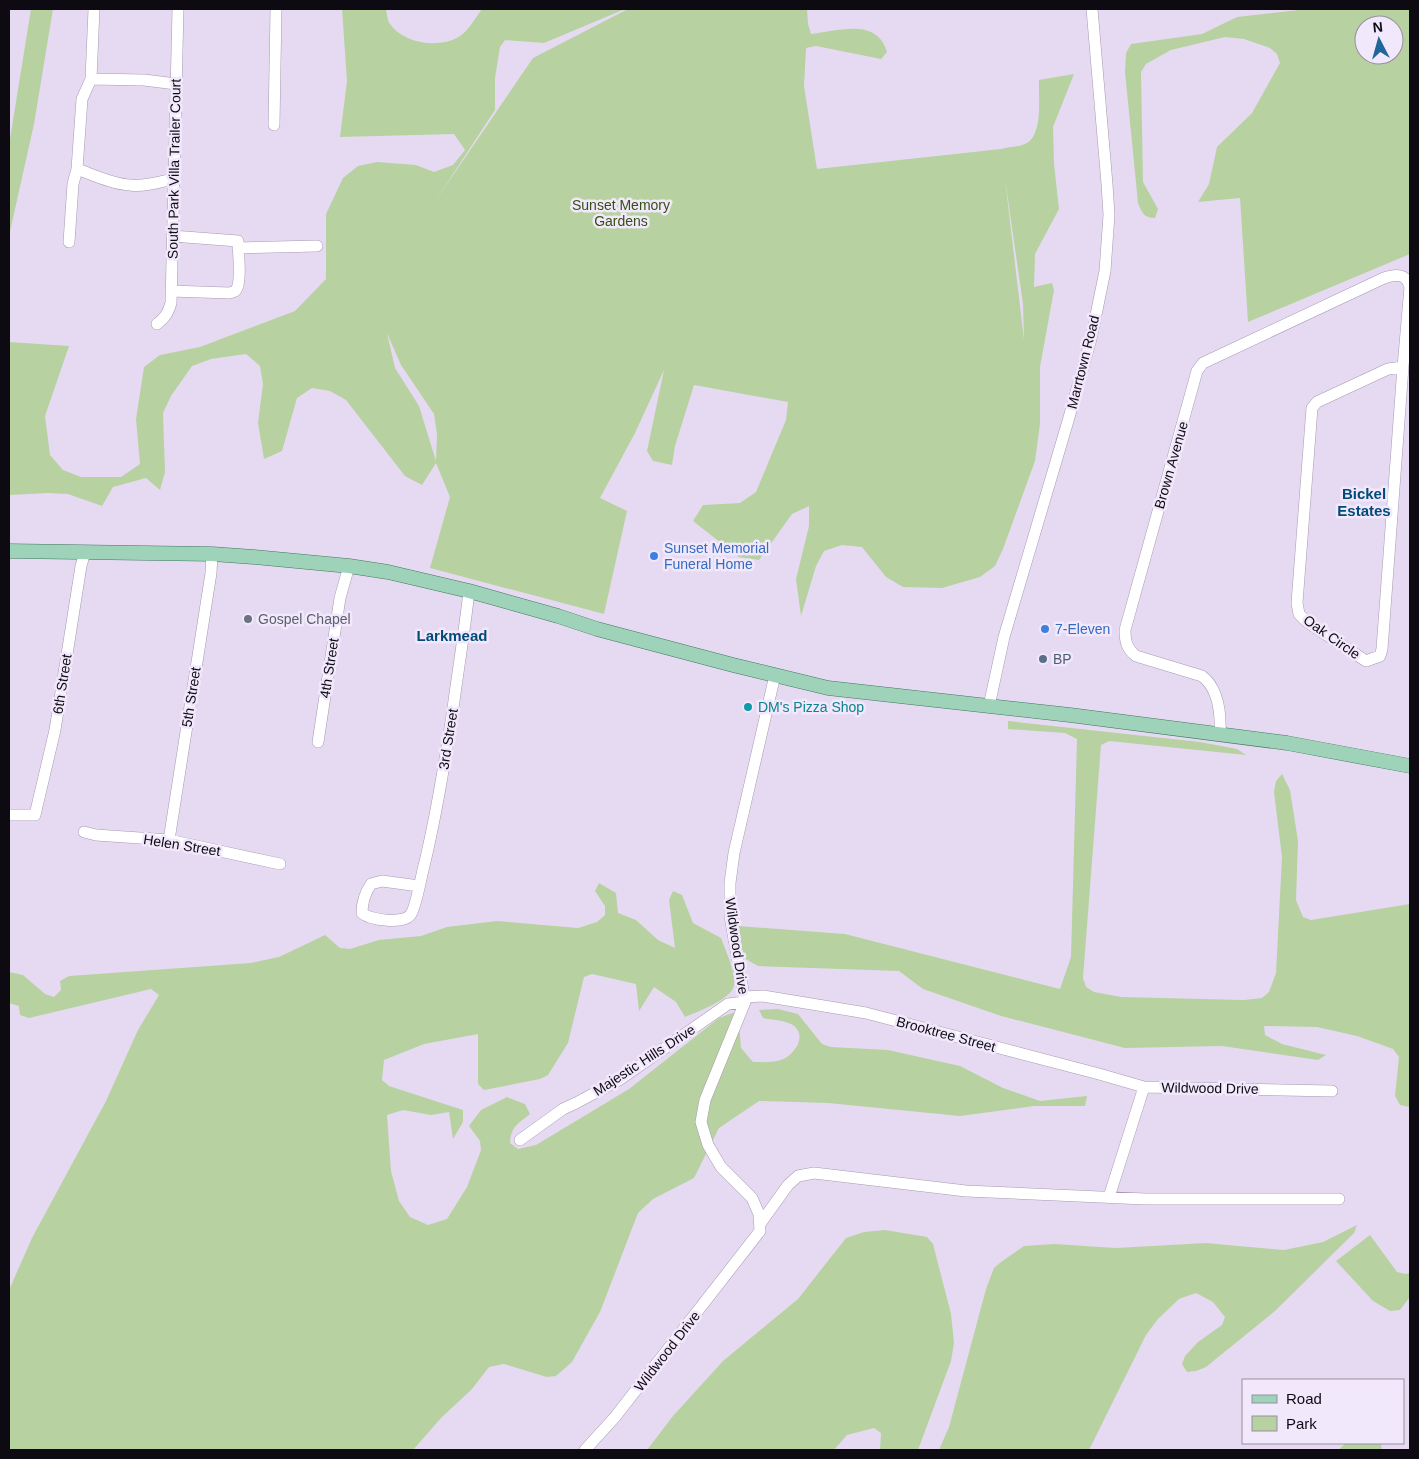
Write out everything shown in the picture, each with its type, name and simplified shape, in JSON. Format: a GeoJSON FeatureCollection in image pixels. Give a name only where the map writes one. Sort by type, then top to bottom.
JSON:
{"type":"FeatureCollection","features":[{"type":"Feature","properties":{"kind":"main road"},"geometry":{"type":"LineString","coordinates":[[9,550],[254,556],[388,572],[469,591],[597,629],[828,688],[1070,715],[1220,735],[1287,744],[1410,766]]}},
{"type":"Feature","properties":{"kind":"street"},"geometry":{"type":"LineString","coordinates":[[69,242],[82,99],[91,79],[94,9]]}},
{"type":"Feature","properties":{"kind":"street","name":"South Park Villa Trailer Court"},"geometry":{"type":"LineString","coordinates":[[157,324],[168,314],[171,303],[178,9]]}},
{"type":"Feature","properties":{"kind":"street"},"geometry":{"type":"LineString","coordinates":[[274,125],[276,9]]}},
{"type":"Feature","properties":{"kind":"street","name":"Marrtown Road"},"geometry":{"type":"LineString","coordinates":[[989,706],[1004,637],[1091,339],[1105,270],[1109,215],[1092,9]]}},
{"type":"Feature","properties":{"kind":"street"},"geometry":{"type":"LineString","coordinates":[[91,79],[144,80],[176,84]]}},
{"type":"Feature","properties":{"kind":"street"},"geometry":{"type":"LineString","coordinates":[[77,169],[111,181],[130,185],[147,185],[173,179]]}},
{"type":"Feature","properties":{"kind":"street"},"geometry":{"type":"LineString","coordinates":[[171,291],[229,293],[238,288],[239,272],[238,241],[172,236]]}},
{"type":"Feature","properties":{"kind":"street"},"geometry":{"type":"LineString","coordinates":[[238,248],[317,246]]}},
{"type":"Feature","properties":{"kind":"street","name":"Brown Avenue"},"geometry":{"type":"LineString","coordinates":[[1220,735],[1221,721],[1219,709],[1213,689],[1208,681],[1202,676],[1136,656],[1129,650],[1125,639],[1125,630],[1197,371],[1203,363],[1384,278],[1395,274],[1403,276],[1408,281]]}},
{"type":"Feature","properties":{"kind":"street","name":"Oak Circle"},"geometry":{"type":"LineString","coordinates":[[1403,367],[1388,369],[1317,402],[1312,408],[1297,603],[1300,614],[1307,622],[1366,661],[1380,656],[1382,649],[1410,287],[1408,281]]}},
{"type":"Feature","properties":{"kind":"street","name":"6th Street"},"geometry":{"type":"LineString","coordinates":[[9,815],[35,815],[55,730],[81,566],[85,552]]}},
{"type":"Feature","properties":{"kind":"street","name":"5th Street"},"geometry":{"type":"LineString","coordinates":[[169,840],[211,573],[212,554]]}},
{"type":"Feature","properties":{"kind":"street","name":"4th Street"},"geometry":{"type":"LineString","coordinates":[[318,742],[340,598],[349,566]]}},
{"type":"Feature","properties":{"kind":"street","name":"3rd Street"},"geometry":{"type":"LineString","coordinates":[[419,886],[382,881],[371,884],[362,903],[362,913],[366,917],[399,921],[406,919],[412,913],[419,886],[429,844],[445,767],[469,591]]}},
{"type":"Feature","properties":{"kind":"street","name":"Wildwood Drive"},"geometry":{"type":"LineString","coordinates":[[585,1450],[615,1417],[760,1231],[759,1214],[752,1198],[721,1167],[708,1145],[701,1122],[705,1100],[745,1000],[730,916],[730,883],[734,853],[775,675]]}},
{"type":"Feature","properties":{"kind":"street","name":"Helen Street"},"geometry":{"type":"LineString","coordinates":[[84,832],[96,835],[169,840],[280,864]]}},
{"type":"Feature","properties":{"kind":"street","name":"Brooktree Street"},"geometry":{"type":"LineString","coordinates":[[745,1000],[763,996],[866,1013],[1144,1087]]}},
{"type":"Feature","properties":{"kind":"street","name":"Majestic Hills Drive"},"geometry":{"type":"LineString","coordinates":[[520,1140],[563,1109],[619,1080],[728,1004],[745,1000]]}},
{"type":"Feature","properties":{"kind":"street","name":"Wildwood Drive"},"geometry":{"type":"LineString","coordinates":[[1109,1197],[1144,1087],[1332,1091]]}},
{"type":"Feature","properties":{"kind":"street","name":"Wildwood Drive"},"geometry":{"type":"LineString","coordinates":[[760,1224],[788,1185],[798,1176],[814,1173],[966,1191],[1145,1199],[1339,1199]]}},
{"type":"Feature","properties":{"kind":"green space"},"geometry":{"type":"Polygon","coordinates":[[[31,9],[53,9],[34,124],[9,236],[9,145],[31,9]]]}},
{"type":"Feature","properties":{"kind":"green space","name":"Sunset Memory Gardens"},"geometry":{"type":"Polygon","coordinates":[[[342,9],[386,9],[389,22],[396,31],[413,40],[433,43],[452,40],[460,36],[482,9],[625,9],[544,43],[505,40],[500,47],[495,78],[495,110],[436,200],[533,58],[628,9],[807,9],[811,34],[855,29],[866,30],[875,34],[882,41],[887,52],[881,59],[816,46],[806,48],[804,86],[817,169],[1001,149],[1025,144],[1031,140],[1038,124],[1039,80],[1074,74],[1053,127],[1054,164],[1059,209],[1035,254],[1034,287],[1052,283],[1054,290],[1040,367],[1040,424],[1035,461],[995,566],[980,577],[942,588],[903,587],[886,577],[862,547],[842,545],[824,551],[816,566],[801,616],[796,579],[809,526],[809,506],[792,514],[759,560],[739,557],[693,521],[703,505],[740,503],[756,492],[786,420],[788,402],[694,385],[675,446],[672,465],[653,461],[647,451],[664,370],[635,433],[600,498],[627,511],[604,614],[430,568],[450,497],[436,463],[422,485],[405,476],[346,400],[330,391],[312,388],[297,398],[282,451],[264,459],[258,423],[263,384],[260,366],[246,354],[211,359],[192,366],[171,396],[163,413],[165,472],[160,490],[146,478],[113,487],[102,506],[68,494],[9,495],[9,342],[69,346],[45,416],[50,455],[63,470],[81,477],[121,477],[140,464],[136,419],[144,367],[160,355],[200,347],[295,311],[326,279],[326,214],[343,178],[358,166],[377,162],[416,165],[434,172],[453,165],[465,150],[454,134],[340,137],[347,81],[342,9]],[[1005,179],[1024,340],[1023,304],[1005,179]],[[387,333],[395,368],[419,406],[436,461],[437,434],[434,414],[401,365],[387,333]]]}},
{"type":"Feature","properties":{"kind":"green space"},"geometry":{"type":"Polygon","coordinates":[[[1308,9],[1410,9],[1410,254],[1248,322],[1240,198],[1198,202],[1209,184],[1217,147],[1252,113],[1280,63],[1277,54],[1270,48],[1244,39],[1225,37],[1171,50],[1146,64],[1141,72],[1143,182],[1158,209],[1155,218],[1144,214],[1138,203],[1125,72],[1126,53],[1131,44],[1202,34],[1237,17],[1308,9]]]}},
{"type":"Feature","properties":{"kind":"green space"},"geometry":{"type":"Polygon","coordinates":[[[1008,721],[1200,742],[1237,749],[1246,755],[1109,741],[1101,745],[1083,978],[1086,987],[1094,992],[1121,997],[1244,1000],[1262,998],[1269,992],[1276,973],[1282,857],[1274,792],[1276,781],[1282,774],[1290,790],[1298,841],[1296,900],[1303,917],[1311,920],[1410,904],[1409,1107],[1400,1105],[1395,1096],[1399,1057],[1393,1049],[1357,1036],[1317,1027],[1264,1026],[1265,1035],[1282,1044],[1326,1055],[1318,1060],[1222,1046],[1125,1048],[1001,1016],[923,989],[899,971],[758,966],[744,958],[738,926],[845,934],[1060,989],[1071,957],[1077,739],[1065,733],[1008,729],[1008,721]]]}},
{"type":"Feature","properties":{"kind":"green space"},"geometry":{"type":"Polygon","coordinates":[[[599,883],[616,893],[618,913],[636,920],[658,940],[675,948],[669,900],[673,891],[682,895],[693,923],[721,938],[734,975],[734,986],[720,1001],[685,1017],[676,1002],[654,987],[639,1011],[636,984],[592,974],[584,977],[568,1043],[548,1075],[540,1079],[484,1090],[478,1084],[478,1034],[424,1044],[384,1060],[382,1080],[389,1086],[463,1110],[463,1122],[453,1139],[449,1112],[431,1115],[403,1110],[387,1115],[391,1171],[399,1201],[410,1217],[428,1225],[447,1219],[467,1187],[481,1150],[480,1141],[469,1126],[481,1110],[507,1097],[525,1104],[530,1114],[514,1129],[510,1143],[518,1149],[536,1145],[629,1089],[719,1018],[738,1011],[741,1048],[753,1062],[781,1060],[791,1054],[798,1044],[799,1033],[796,1028],[788,1023],[763,1018],[759,1010],[778,1009],[798,1014],[822,1044],[831,1047],[888,1050],[960,1066],[1003,1088],[1040,1101],[1087,1096],[1085,1106],[1034,1106],[960,1116],[828,1103],[759,1101],[719,1128],[694,1178],[653,1199],[638,1213],[600,1312],[572,1362],[556,1376],[547,1377],[504,1364],[489,1367],[472,1389],[441,1418],[413,1450],[9,1450],[9,1290],[32,1238],[106,1101],[138,1030],[159,995],[151,989],[29,1018],[20,1015],[19,1006],[9,1003],[9,972],[23,975],[45,994],[54,997],[61,990],[60,981],[69,976],[251,963],[279,957],[325,935],[340,948],[350,949],[379,940],[421,936],[447,927],[497,921],[578,928],[597,922],[605,915],[605,906],[595,891],[599,883]]]}},
{"type":"Feature","properties":{"kind":"green space"},"geometry":{"type":"Polygon","coordinates":[[[1357,1225],[1354,1233],[1275,1311],[1206,1367],[1196,1371],[1187,1372],[1182,1364],[1185,1356],[1198,1342],[1222,1325],[1225,1317],[1213,1302],[1196,1293],[1179,1299],[1158,1319],[1146,1335],[1089,1450],[939,1450],[949,1427],[986,1289],[994,1268],[1024,1246],[1054,1244],[1116,1248],[1206,1243],[1284,1250],[1323,1242],[1357,1225]]]}},
{"type":"Feature","properties":{"kind":"green space"},"geometry":{"type":"Polygon","coordinates":[[[885,1230],[927,1237],[933,1244],[951,1314],[954,1343],[951,1361],[918,1450],[880,1450],[881,1433],[874,1428],[847,1435],[834,1450],[647,1450],[673,1416],[723,1361],[798,1299],[846,1238],[864,1232],[885,1230]]]}},
{"type":"Feature","properties":{"kind":"green space"},"geometry":{"type":"Polygon","coordinates":[[[1370,1235],[1397,1272],[1410,1273],[1410,1297],[1400,1310],[1390,1311],[1373,1301],[1336,1261],[1370,1235]]]}},
{"type":"Feature","properties":{"kind":"green space"},"geometry":{"type":"Polygon","coordinates":[[[1345,1444],[1381,1444],[1382,1450],[1338,1450],[1345,1444]]]}},
{"type":"Feature","properties":{"kind":"place","name":"Sunset Memorial Funeral Home"},"geometry":{"type":"Point","coordinates":[654,556]}},
{"type":"Feature","properties":{"kind":"place","name":"Gospel Chapel"},"geometry":{"type":"Point","coordinates":[248,619]}},
{"type":"Feature","properties":{"kind":"place","name":"7-Eleven"},"geometry":{"type":"Point","coordinates":[1045,629]}},
{"type":"Feature","properties":{"kind":"place","name":"BP"},"geometry":{"type":"Point","coordinates":[1043,659]}},
{"type":"Feature","properties":{"kind":"place","name":"DM's Pizza Shop"},"geometry":{"type":"Point","coordinates":[748,707]}},
{"type":"Feature","properties":{"kind":"district","name":"Bickel Estates"},"geometry":{"type":"Point","coordinates":[1364,502]}},
{"type":"Feature","properties":{"kind":"district","name":"Larkmead"},"geometry":{"type":"Point","coordinates":[452,635]}}]}
